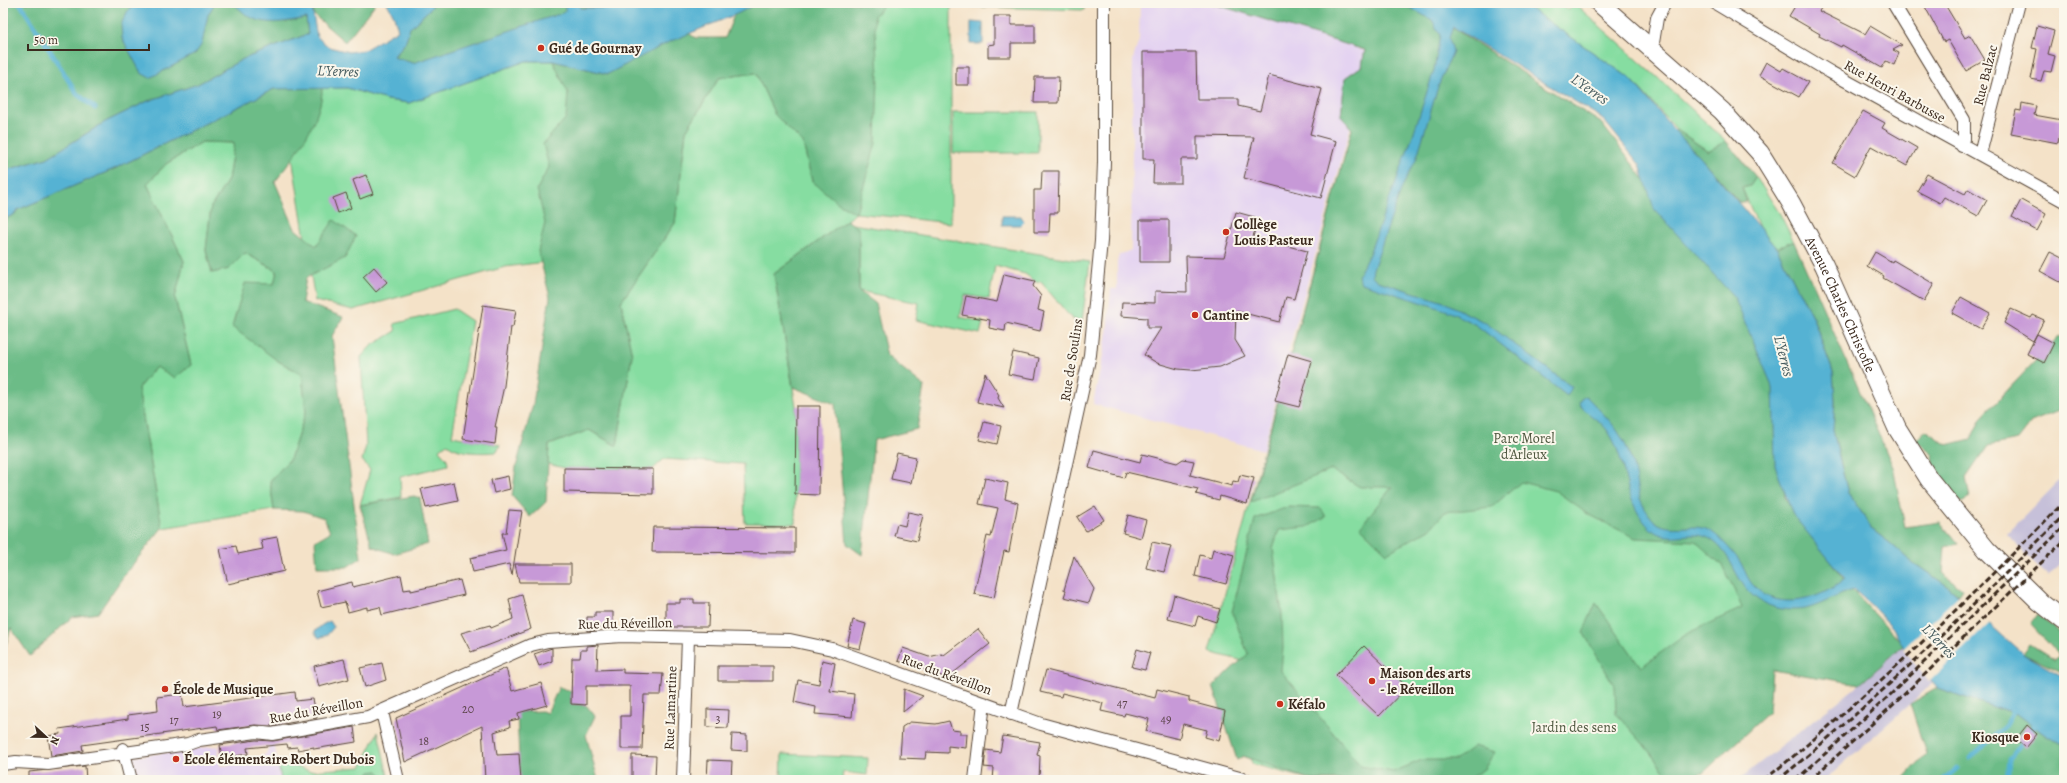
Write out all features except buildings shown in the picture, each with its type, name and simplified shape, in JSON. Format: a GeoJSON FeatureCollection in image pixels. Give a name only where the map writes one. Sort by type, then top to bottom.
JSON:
{"type":"FeatureCollection","features":[{"type":"Feature","properties":{"kind":"main road","name":"Avenue Charles Christofle"},"geometry":{"type":"LineString","coordinates":[[1599,3],[1722,111],[1760,153],[1791,203],[1824,265],[1898,428],[1929,479],[1987,550],[2040,602],[2064,621]]}},
{"type":"Feature","properties":{"kind":"street","name":"Rue de Soulins"},"geometry":{"type":"LineString","coordinates":[[1011,714],[1090,355],[1100,241],[1104,162],[1104,3]]}},
{"type":"Feature","properties":{"kind":"street"},"geometry":{"type":"LineString","coordinates":[[1652,49],[1657,18],[1665,3]]}},
{"type":"Feature","properties":{"kind":"street","name":"Rue Henri Barbusse"},"geometry":{"type":"LineString","coordinates":[[1715,3],[1830,72],[2064,201]]}},
{"type":"Feature","properties":{"kind":"street"},"geometry":{"type":"LineString","coordinates":[[1893,3],[1964,120],[1964,139],[1962,146]]}},
{"type":"Feature","properties":{"kind":"street","name":"Rue Balzac"},"geometry":{"type":"LineString","coordinates":[[1980,154],[2019,3]]}},
{"type":"Feature","properties":{"kind":"street","name":"Rue du Réveillon"},"geometry":{"type":"LineString","coordinates":[[3,764],[16,762],[48,764],[123,751],[188,744],[199,740],[256,732],[272,734],[349,721],[382,712],[531,645],[548,641],[622,636],[790,640],[832,649],[1011,714],[1247,780]]}},
{"type":"Feature","properties":{"kind":"street","name":"Rue Lamartine"},"geometry":{"type":"LineString","coordinates":[[683,780],[688,638]]}},
{"type":"Feature","properties":{"kind":"street"},"geometry":{"type":"LineString","coordinates":[[975,780],[984,703]]}},
{"type":"Feature","properties":{"kind":"street"},"geometry":{"type":"LineString","coordinates":[[382,712],[398,780]]}},
{"type":"Feature","properties":{"kind":"street"},"geometry":{"type":"LineString","coordinates":[[123,751],[131,780]]}},
{"type":"Feature","properties":{"kind":"shaded area","name":"Collège Louis Pasteur"},"geometry":{"type":"Polygon","coordinates":[[[1140,3],[1223,3],[1371,53],[1288,353],[1312,361],[1299,408],[1276,401],[1263,450],[1093,404],[1107,335],[1111,289],[1117,289],[1117,262],[1119,255],[1131,250],[1133,59],[1139,40],[1140,3]]]}},
{"type":"Feature","properties":{"kind":"shaded area"},"geometry":{"type":"Polygon","coordinates":[[[2064,476],[2064,559],[2048,576],[2006,535],[2064,476]]]}},
{"type":"Feature","properties":{"kind":"shaded area"},"geometry":{"type":"Polygon","coordinates":[[[1904,645],[1943,674],[1825,780],[1738,780],[1860,684],[1904,645]]]}},
{"type":"Feature","properties":{"kind":"shaded area","name":"École élémentaire Robert Dubois"},"geometry":{"type":"Polygon","coordinates":[[[273,737],[281,780],[140,780],[132,757],[218,746],[220,766],[245,764],[266,754],[273,737]]]}},
{"type":"Feature","properties":{"kind":"green space"},"geometry":{"type":"Polygon","coordinates":[[[3,3],[232,3],[286,22],[306,18],[308,34],[243,59],[198,84],[148,101],[105,122],[47,158],[3,171],[3,3]]]}},
{"type":"Feature","properties":{"kind":"green space"},"geometry":{"type":"Polygon","coordinates":[[[311,3],[376,3],[345,42],[314,15],[311,3]]]}},
{"type":"Feature","properties":{"kind":"green space"},"geometry":{"type":"Polygon","coordinates":[[[433,3],[661,3],[613,8],[579,8],[428,59],[413,63],[393,58],[405,43],[410,28],[432,7],[433,3]]]}},
{"type":"Feature","properties":{"kind":"green space"},"geometry":{"type":"Polygon","coordinates":[[[739,3],[886,3],[874,16],[878,73],[876,143],[856,213],[838,203],[812,181],[803,143],[775,115],[756,73],[719,78],[686,131],[675,223],[621,302],[632,355],[617,446],[589,430],[549,445],[546,502],[530,517],[512,496],[516,467],[533,404],[550,297],[538,251],[545,223],[537,189],[549,167],[543,144],[566,118],[568,93],[553,61],[608,74],[676,26],[696,38],[725,38],[739,3]]]}},
{"type":"Feature","properties":{"kind":"green space"},"geometry":{"type":"Polygon","coordinates":[[[855,3],[1084,3],[1084,10],[951,6],[951,223],[856,213],[774,274],[796,406],[795,524],[745,523],[743,464],[664,459],[653,469],[564,468],[548,464],[549,445],[589,430],[617,446],[632,355],[621,302],[675,223],[686,131],[719,78],[756,73],[775,115],[803,143],[812,181],[855,3]]]}},
{"type":"Feature","properties":{"kind":"green space","name":"Parc Morel d’Arleux"},"geometry":{"type":"Polygon","coordinates":[[[1211,3],[1432,20],[1456,30],[1601,123],[1775,458],[1785,498],[1801,532],[1645,746],[1671,780],[1312,780],[1253,764],[1250,759],[1243,756],[1237,760],[1243,661],[1209,652],[1352,129],[1341,116],[1345,78],[1362,66],[1365,50],[1211,3]]]}},
{"type":"Feature","properties":{"kind":"green space","name":"Parc Morel d’Arleux"},"geometry":{"type":"Polygon","coordinates":[[[1211,3],[1418,3],[1432,20],[1456,30],[1601,123],[1744,309],[1779,403],[1785,498],[1850,588],[1904,645],[1860,684],[1772,670],[1769,712],[1704,772],[1671,780],[1645,746],[1616,713],[1615,687],[1583,632],[1596,603],[1641,667],[1688,633],[1742,608],[1724,567],[1695,541],[1635,538],[1586,513],[1556,491],[1521,482],[1492,507],[1445,512],[1430,529],[1387,553],[1360,527],[1392,487],[1360,487],[1331,470],[1251,502],[1352,129],[1341,116],[1345,78],[1362,66],[1365,50],[1211,3]]]}},
{"type":"Feature","properties":{"kind":"green space"},"geometry":{"type":"Polygon","coordinates":[[[1522,3],[1560,3],[1569,10],[1575,4],[1726,141],[1708,151],[1677,130],[1631,79],[1522,3]]]}},
{"type":"Feature","properties":{"kind":"green space"},"geometry":{"type":"Polygon","coordinates":[[[526,61],[553,61],[576,66],[561,260],[505,267],[353,310],[315,301],[281,88],[347,88],[387,100],[409,103],[526,61]]]}},
{"type":"Feature","properties":{"kind":"green space"},"geometry":{"type":"Polygon","coordinates":[[[322,88],[318,112],[306,138],[275,182],[295,229],[316,246],[334,220],[356,236],[345,258],[306,278],[302,302],[343,317],[332,336],[361,558],[347,567],[317,567],[315,541],[330,532],[324,518],[303,511],[274,510],[270,481],[290,459],[306,412],[302,374],[278,361],[232,327],[245,283],[274,284],[277,271],[245,253],[229,269],[212,273],[206,250],[211,207],[228,180],[234,143],[202,142],[166,164],[147,184],[184,261],[175,298],[191,365],[175,378],[156,367],[138,388],[162,528],[125,574],[98,613],[72,617],[30,656],[11,628],[3,655],[3,220],[15,214],[17,210],[114,169],[274,89],[322,88]]]}},
{"type":"Feature","properties":{"kind":"green space"},"geometry":{"type":"Polygon","coordinates":[[[953,112],[1038,112],[1038,153],[953,153],[953,112]]]}},
{"type":"Feature","properties":{"kind":"green space"},"geometry":{"type":"Polygon","coordinates":[[[1677,130],[1708,151],[1726,141],[1756,177],[1750,186],[1742,188],[1747,202],[1739,202],[1701,158],[1675,131],[1677,130]]]}},
{"type":"Feature","properties":{"kind":"green space"},"geometry":{"type":"Polygon","coordinates":[[[202,142],[234,143],[228,180],[211,207],[206,250],[212,273],[229,269],[245,253],[277,271],[274,284],[278,361],[302,374],[306,412],[290,459],[270,481],[274,510],[162,528],[138,388],[156,367],[191,365],[175,298],[184,261],[147,184],[166,164],[202,142]]]}},
{"type":"Feature","properties":{"kind":"green space"},"geometry":{"type":"Polygon","coordinates":[[[1756,177],[1780,214],[1794,242],[1787,243],[1777,249],[1759,227],[1742,188],[1750,186],[1756,177]]]}},
{"type":"Feature","properties":{"kind":"green space"},"geometry":{"type":"Polygon","coordinates":[[[847,220],[859,229],[859,291],[875,303],[887,356],[924,386],[917,429],[874,440],[862,555],[847,544],[835,404],[793,387],[774,274],[847,220]]]}},
{"type":"Feature","properties":{"kind":"green space"},"geometry":{"type":"Polygon","coordinates":[[[852,224],[1090,262],[1082,321],[1072,319],[1041,282],[1035,281],[1025,274],[995,266],[989,299],[965,295],[960,317],[983,322],[980,334],[916,320],[919,303],[859,291],[859,229],[852,224]]]}},
{"type":"Feature","properties":{"kind":"green space"},"geometry":{"type":"Polygon","coordinates":[[[1794,242],[1893,467],[1905,527],[1940,522],[1958,544],[1945,547],[1943,574],[1962,589],[1958,595],[1909,560],[1870,528],[1862,513],[1848,493],[1833,430],[1835,401],[1833,372],[1813,318],[1777,249],[1787,243],[1794,242]]]}},
{"type":"Feature","properties":{"kind":"green space"},"geometry":{"type":"Polygon","coordinates":[[[454,309],[472,321],[452,436],[500,445],[497,452],[478,453],[464,451],[458,450],[447,444],[439,450],[447,459],[448,465],[400,477],[401,497],[360,505],[370,470],[362,460],[366,446],[361,357],[371,346],[396,331],[394,324],[454,309]]]}},
{"type":"Feature","properties":{"kind":"green space"},"geometry":{"type":"Polygon","coordinates":[[[2059,336],[2064,339],[2064,409],[2031,422],[2017,440],[1988,446],[1966,478],[1970,498],[1961,503],[1934,465],[1933,455],[1916,441],[1925,430],[1947,445],[1971,439],[1981,418],[2059,336]]]}},
{"type":"Feature","properties":{"kind":"green space"},"geometry":{"type":"Polygon","coordinates":[[[414,496],[420,498],[428,544],[394,554],[372,546],[360,505],[414,496]]]}},
{"type":"Feature","properties":{"kind":"green space"},"geometry":{"type":"Polygon","coordinates":[[[1288,507],[1321,508],[1326,517],[1307,527],[1279,530],[1273,548],[1282,614],[1283,648],[1281,671],[1361,766],[1393,772],[1422,760],[1456,760],[1474,746],[1495,752],[1484,769],[1467,780],[1312,780],[1243,756],[1237,760],[1213,686],[1248,654],[1232,612],[1255,519],[1288,507]]]}},
{"type":"Feature","properties":{"kind":"green space"},"geometry":{"type":"Polygon","coordinates":[[[2038,615],[2064,636],[2064,673],[2023,654],[2030,645],[2054,660],[2060,656],[2031,625],[2038,615]]]}},
{"type":"Feature","properties":{"kind":"green space"},"geometry":{"type":"Polygon","coordinates":[[[559,687],[571,691],[571,704],[586,705],[595,716],[586,735],[598,780],[520,780],[517,712],[542,711],[547,713],[559,687]]]}},
{"type":"Feature","properties":{"kind":"green space"},"geometry":{"type":"Polygon","coordinates":[[[1937,688],[2020,716],[2045,735],[2064,743],[2064,780],[1903,780],[1926,754],[1910,704],[1937,688]]]}},
{"type":"Feature","properties":{"kind":"green space"},"geometry":{"type":"Polygon","coordinates":[[[378,732],[389,780],[281,780],[278,761],[310,771],[361,767],[378,732]]]}},
{"type":"Feature","properties":{"kind":"green space"},"geometry":{"type":"Polygon","coordinates":[[[782,754],[868,758],[867,775],[843,772],[842,780],[781,780],[782,754]]]}},
{"type":"Feature","properties":{"kind":"green space"},"geometry":{"type":"Polygon","coordinates":[[[378,771],[387,780],[344,780],[353,774],[367,776],[370,772],[378,771]]]}},
{"type":"Feature","properties":{"kind":"water"},"geometry":{"type":"Polygon","coordinates":[[[135,3],[215,3],[208,15],[202,44],[195,54],[150,78],[141,73],[122,38],[121,24],[127,12],[135,3]]]}},
{"type":"Feature","properties":{"kind":"water","name":"L'Yerres"},"geometry":{"type":"Polygon","coordinates":[[[232,3],[311,3],[317,37],[329,47],[349,52],[364,50],[398,30],[394,16],[387,3],[433,3],[432,7],[410,28],[405,43],[393,57],[413,63],[565,12],[565,3],[580,3],[580,8],[613,8],[661,3],[758,3],[739,13],[669,42],[608,74],[553,61],[526,61],[409,103],[387,100],[347,88],[274,89],[114,169],[17,210],[15,214],[3,220],[3,171],[47,158],[105,122],[148,101],[198,84],[243,59],[308,34],[306,18],[284,22],[263,22],[248,16],[232,3]]]}},
{"type":"Feature","properties":{"kind":"water","name":"L'Yerres"},"geometry":{"type":"Polygon","coordinates":[[[1401,3],[1522,3],[1631,79],[1675,131],[1701,158],[1777,249],[1813,318],[1833,372],[1835,401],[1833,430],[1840,461],[1848,493],[1862,513],[1870,528],[1909,560],[1946,585],[2023,654],[2064,677],[2064,743],[2045,735],[2020,716],[1937,688],[1906,652],[1893,628],[1854,590],[1820,604],[1800,610],[1773,607],[1757,599],[1750,593],[1740,580],[1727,556],[1713,541],[1698,535],[1666,536],[1658,534],[1642,519],[1631,498],[1621,462],[1612,438],[1605,427],[1579,404],[1581,399],[1586,396],[1612,423],[1622,438],[1633,464],[1641,501],[1650,516],[1656,522],[1664,526],[1672,527],[1705,528],[1712,532],[1723,541],[1739,560],[1754,586],[1764,594],[1775,599],[1787,601],[1812,597],[1835,586],[1845,579],[1793,515],[1775,466],[1773,388],[1734,297],[1654,209],[1640,165],[1602,118],[1453,27],[1449,38],[1453,51],[1438,87],[1416,160],[1403,185],[1373,269],[1372,276],[1378,281],[1444,302],[1486,323],[1572,387],[1567,396],[1476,325],[1448,311],[1361,283],[1358,276],[1369,254],[1411,141],[1434,70],[1440,35],[1432,20],[1401,3]]]}},
{"type":"Feature","properties":{"kind":"water"},"geometry":{"type":"Polygon","coordinates":[[[971,22],[983,23],[983,44],[971,44],[971,22]]]}},
{"type":"Feature","properties":{"kind":"water"},"geometry":{"type":"Polygon","coordinates":[[[1002,216],[1021,216],[1024,221],[1021,225],[1002,225],[1002,216]]]}},
{"type":"Feature","properties":{"kind":"water"},"geometry":{"type":"Polygon","coordinates":[[[330,621],[334,627],[327,635],[319,638],[314,632],[322,625],[330,621]]]}},
{"type":"Feature","properties":{"kind":"pier"},"geometry":{"type":"Polygon","coordinates":[[[1960,594],[1991,622],[1929,682],[1903,649],[1960,594]]]}},
{"type":"Feature","properties":{"kind":"waterway"},"geometry":{"type":"LineString","coordinates":[[20,3],[77,94],[95,108]]}},
{"type":"Feature","properties":{"kind":"waterway"},"geometry":{"type":"LineString","coordinates":[[1970,758],[2005,727],[2015,709]]}},
{"type":"Feature","properties":{"kind":"waterway"},"geometry":{"type":"LineString","coordinates":[[2007,780],[2009,759],[2038,721]]}},
{"type":"Feature","properties":{"kind":"waterway"},"geometry":{"type":"LineString","coordinates":[[1943,780],[1957,768]]}},
{"type":"Feature","properties":{"kind":"railway"},"geometry":{"type":"LineString","coordinates":[[1764,780],[1804,748],[1918,646],[2064,502]]}},
{"type":"Feature","properties":{"kind":"railway"},"geometry":{"type":"LineString","coordinates":[[1778,780],[1816,749],[1925,651],[2064,515]]}},
{"type":"Feature","properties":{"kind":"railway"},"geometry":{"type":"LineString","coordinates":[[1796,780],[1889,696],[2064,527]]}},
{"type":"Feature","properties":{"kind":"railway"},"geometry":{"type":"LineString","coordinates":[[1810,780],[1893,705],[2064,541]]}},
{"type":"Feature","properties":{"kind":"place","name":"Gué de Gournay"},"geometry":{"type":"Point","coordinates":[541,48]}},
{"type":"Feature","properties":{"kind":"place","name":"Collège Louis Pasteur"},"geometry":{"type":"Point","coordinates":[1226,232]}},
{"type":"Feature","properties":{"kind":"place","name":"Cantine"},"geometry":{"type":"Point","coordinates":[1195,315]}},
{"type":"Feature","properties":{"kind":"place","name":"Maison des arts - le Réveillon"},"geometry":{"type":"Point","coordinates":[1372,681]}},
{"type":"Feature","properties":{"kind":"place","name":"École de Musique"},"geometry":{"type":"Point","coordinates":[165,689]}},
{"type":"Feature","properties":{"kind":"place","name":"Kéfalo"},"geometry":{"type":"Point","coordinates":[1280,704]}},
{"type":"Feature","properties":{"kind":"place","name":"Kiosque"},"geometry":{"type":"Point","coordinates":[2027,737]}},
{"type":"Feature","properties":{"kind":"place","name":"École élémentaire Robert Dubois"},"geometry":{"type":"Point","coordinates":[176,759]}},
{"type":"Feature","properties":{"kind":"park label","name":"Jardin des sens"},"geometry":{"type":"Point","coordinates":[1574,727]}}]}
